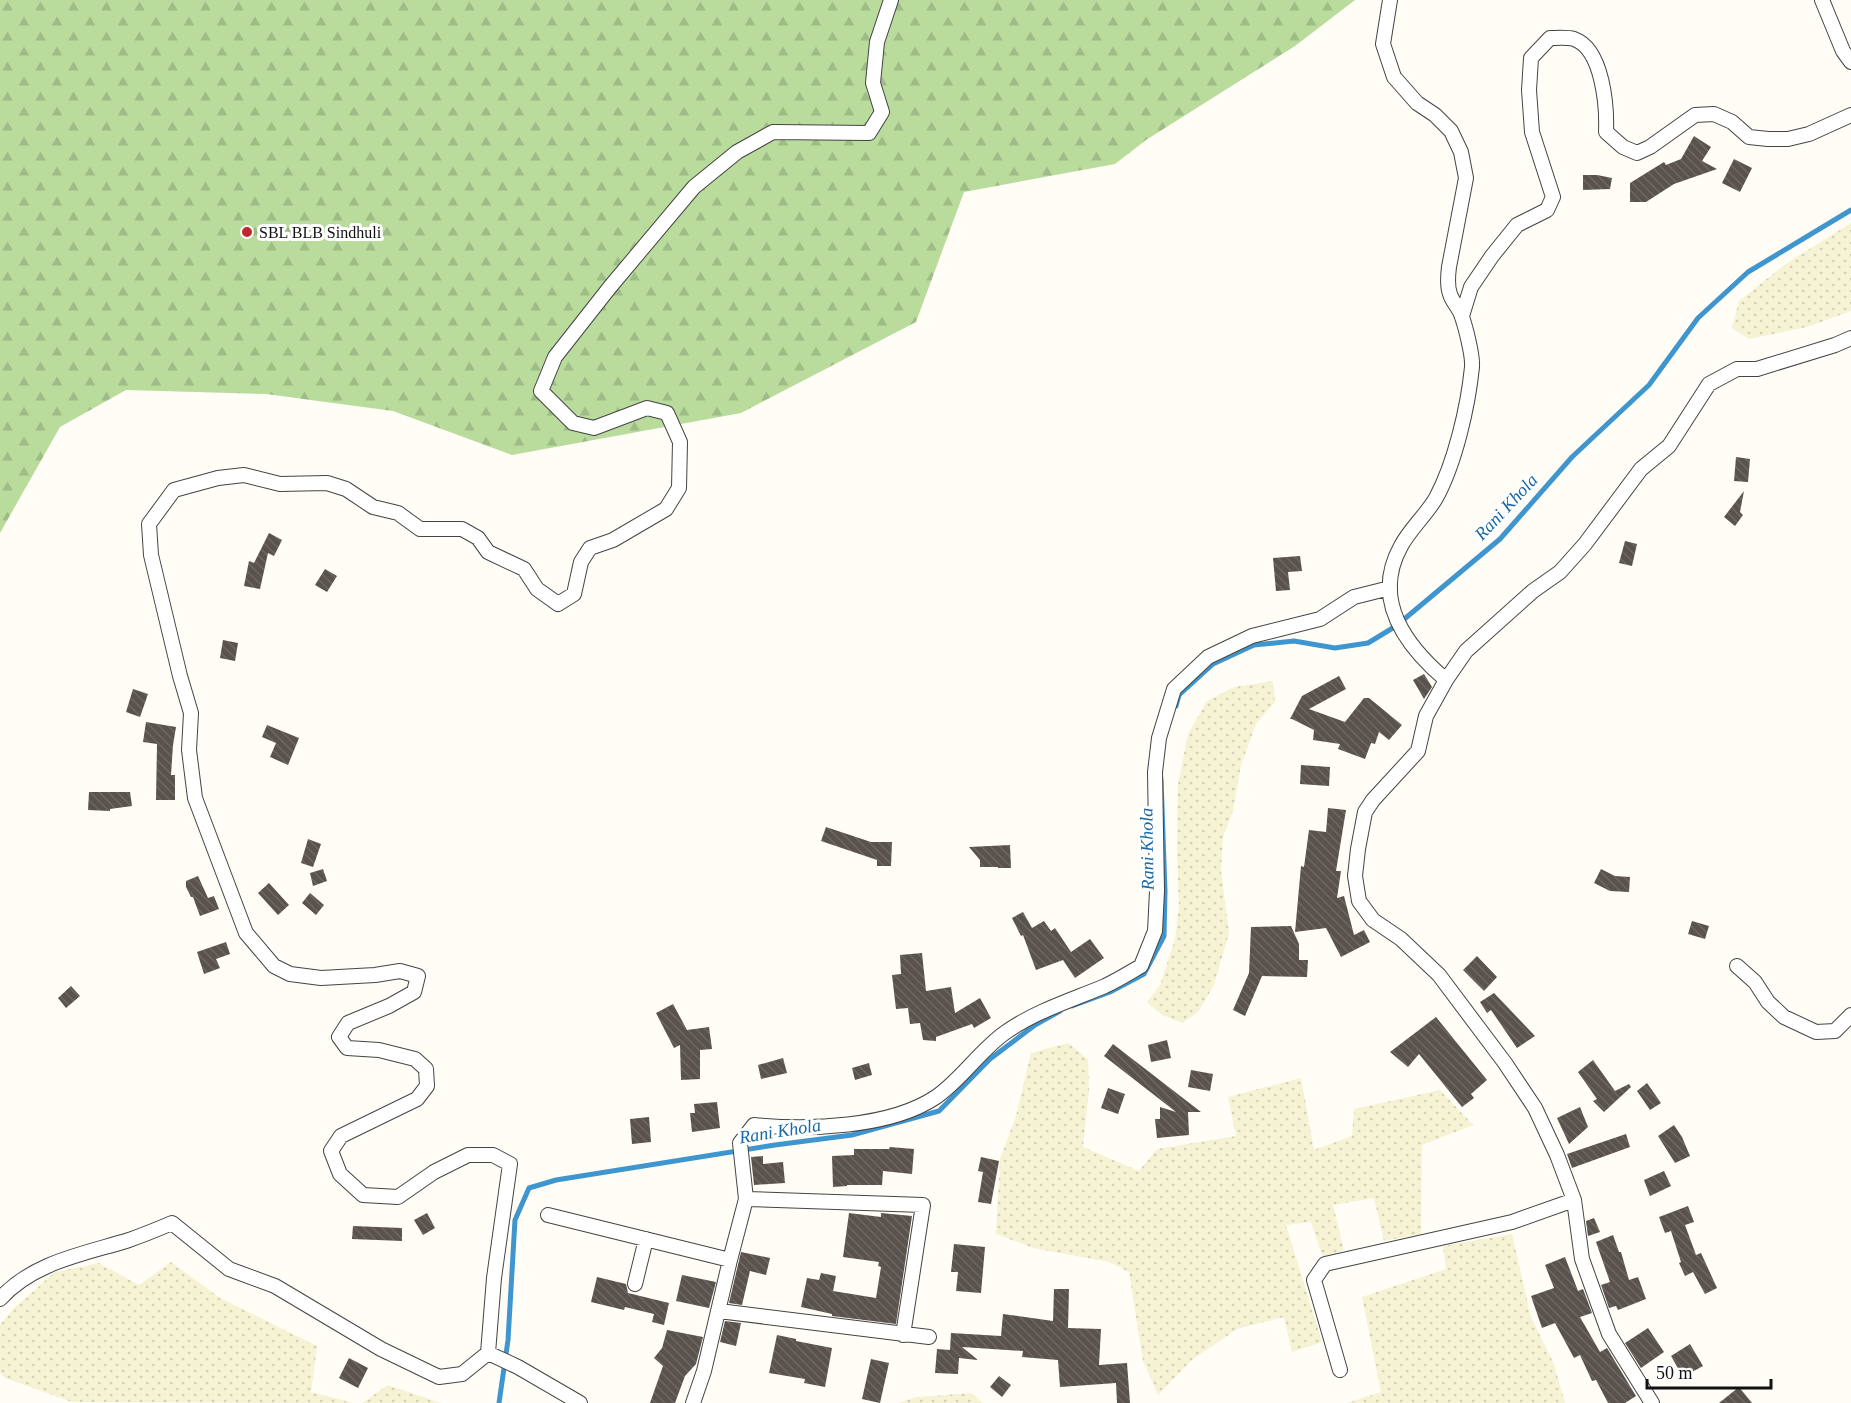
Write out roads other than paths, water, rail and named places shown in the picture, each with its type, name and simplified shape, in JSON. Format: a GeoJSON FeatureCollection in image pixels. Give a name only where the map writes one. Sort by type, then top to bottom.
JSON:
{"type":"FeatureCollection","features":[{"type":"Feature","properties":{"kind":"street"},"geometry":{"type":"LineString","coordinates":[[494,1356],[494,1278],[510,1164],[494,1155],[468,1155],[434,1172],[398,1197],[363,1195],[340,1174],[331,1151],[341,1136],[417,1099],[427,1086],[426,1069],[414,1059],[379,1050],[347,1048],[339,1036],[348,1023],[389,1006],[414,992],[418,976],[400,971],[321,978],[290,974],[274,966],[246,933],[195,798],[189,750],[191,713],[151,555],[149,524],[174,490],[218,478],[244,475],[280,484],[327,483],[346,489],[373,507],[398,513],[420,530],[462,529],[478,538],[488,552],[524,569],[537,589],[558,604],[574,594],[581,562],[590,548],[613,540],[666,509],[679,488],[680,442],[667,413],[647,408],[594,428],[573,423],[542,391],[555,357],[609,287],[694,187],[737,152],[773,132],[869,133],[882,112],[873,83],[877,42],[891,0]]}},
{"type":"Feature","properties":{"kind":"street"},"geometry":{"type":"LineString","coordinates":[[1390,0],[1383,44],[1394,77],[1417,103],[1436,115],[1451,131],[1461,152],[1466,178],[1450,256],[1448,280],[1449,293],[1462,316],[1472,364],[1464,419],[1436,498],[1401,546],[1391,577],[1390,588],[1393,612],[1404,636],[1446,680]]}},
{"type":"Feature","properties":{"kind":"street"},"geometry":{"type":"LineString","coordinates":[[1822,0],[1843,51],[1851,62]]}},
{"type":"Feature","properties":{"kind":"street"},"geometry":{"type":"LineString","coordinates":[[1462,316],[1471,287],[1492,256],[1517,225],[1547,210],[1553,197],[1532,132],[1529,90],[1531,58],[1550,38],[1574,39],[1590,52],[1604,86],[1607,111],[1606,132],[1623,147],[1637,153],[1650,147],[1695,115],[1714,114],[1732,122],[1749,137],[1768,139],[1788,139],[1809,134],[1851,115]]}},
{"type":"Feature","properties":{"kind":"street"},"geometry":{"type":"LineString","coordinates":[[1652,1403],[1608,1334],[1582,1259],[1574,1200],[1557,1155],[1535,1108],[1505,1063],[1439,975],[1401,939],[1373,920],[1359,901],[1355,876],[1358,849],[1365,812],[1373,800],[1418,751],[1426,716],[1446,680],[1466,651],[1533,591],[1567,565],[1597,529],[1641,468],[1669,446],[1709,384],[1737,369],[1757,369],[1851,339]]}},
{"type":"Feature","properties":{"kind":"street"},"geometry":{"type":"LineString","coordinates":[[693,1403],[704,1371],[746,1199],[740,1143],[754,1125],[785,1128],[861,1123],[904,1112],[935,1097],[1006,1032],[1058,1004],[1107,985],[1141,966],[1155,931],[1157,891],[1155,772],[1159,738],[1174,689],[1208,657],[1252,636],[1320,619],[1354,597],[1390,588]]}},
{"type":"Feature","properties":{"kind":"street"},"geometry":{"type":"LineString","coordinates":[[1737,966],[1755,982],[1768,1002],[1784,1017],[1816,1032],[1834,1031],[1851,1015]]}},
{"type":"Feature","properties":{"kind":"street"},"geometry":{"type":"LineString","coordinates":[[746,1199],[923,1205],[903,1335]]}},
{"type":"Feature","properties":{"kind":"street"},"geometry":{"type":"LineString","coordinates":[[1340,1370],[1314,1280],[1325,1264],[1512,1222],[1574,1200]]}},
{"type":"Feature","properties":{"kind":"street"},"geometry":{"type":"LineString","coordinates":[[548,1215],[730,1260]]}},
{"type":"Feature","properties":{"kind":"street"},"geometry":{"type":"LineString","coordinates":[[0,1299],[7,1290],[51,1263],[130,1239],[172,1223],[229,1269],[275,1286],[381,1349],[439,1377],[462,1374],[494,1356]]}},
{"type":"Feature","properties":{"kind":"street"},"geometry":{"type":"LineString","coordinates":[[635,1284],[646,1239]]}},
{"type":"Feature","properties":{"kind":"street"},"geometry":{"type":"LineString","coordinates":[[719,1311],[929,1337]]}},
{"type":"Feature","properties":{"kind":"street"},"geometry":{"type":"LineString","coordinates":[[494,1356],[518,1367],[580,1403]]}},
{"type":"Feature","properties":{"kind":"waterway","name":"Rani Khola"},"geometry":{"type":"LineString","coordinates":[[1176,706],[1179,695],[1213,664],[1254,645],[1294,641],[1335,648],[1368,643],[1396,626],[1500,539],[1572,457],[1649,385],[1698,318],[1748,272],[1851,210]]}},
{"type":"Feature","properties":{"kind":"waterway","name":"Rani Khola"},"geometry":{"type":"LineString","coordinates":[[1072,1006],[1110,992],[1144,974],[1164,936],[1165,891],[1161,779]]}},
{"type":"Feature","properties":{"kind":"waterway","name":"Rani Khola"},"geometry":{"type":"LineString","coordinates":[[499,1403],[508,1340],[515,1220],[529,1188],[556,1180],[852,1135],[939,1111],[990,1059],[1035,1025],[1060,1011]]}},
{"type":"Feature","properties":{"kind":"place","name":"SBL BLB Sindhuli"},"geometry":{"type":"Point","coordinates":[247,232]}}]}
